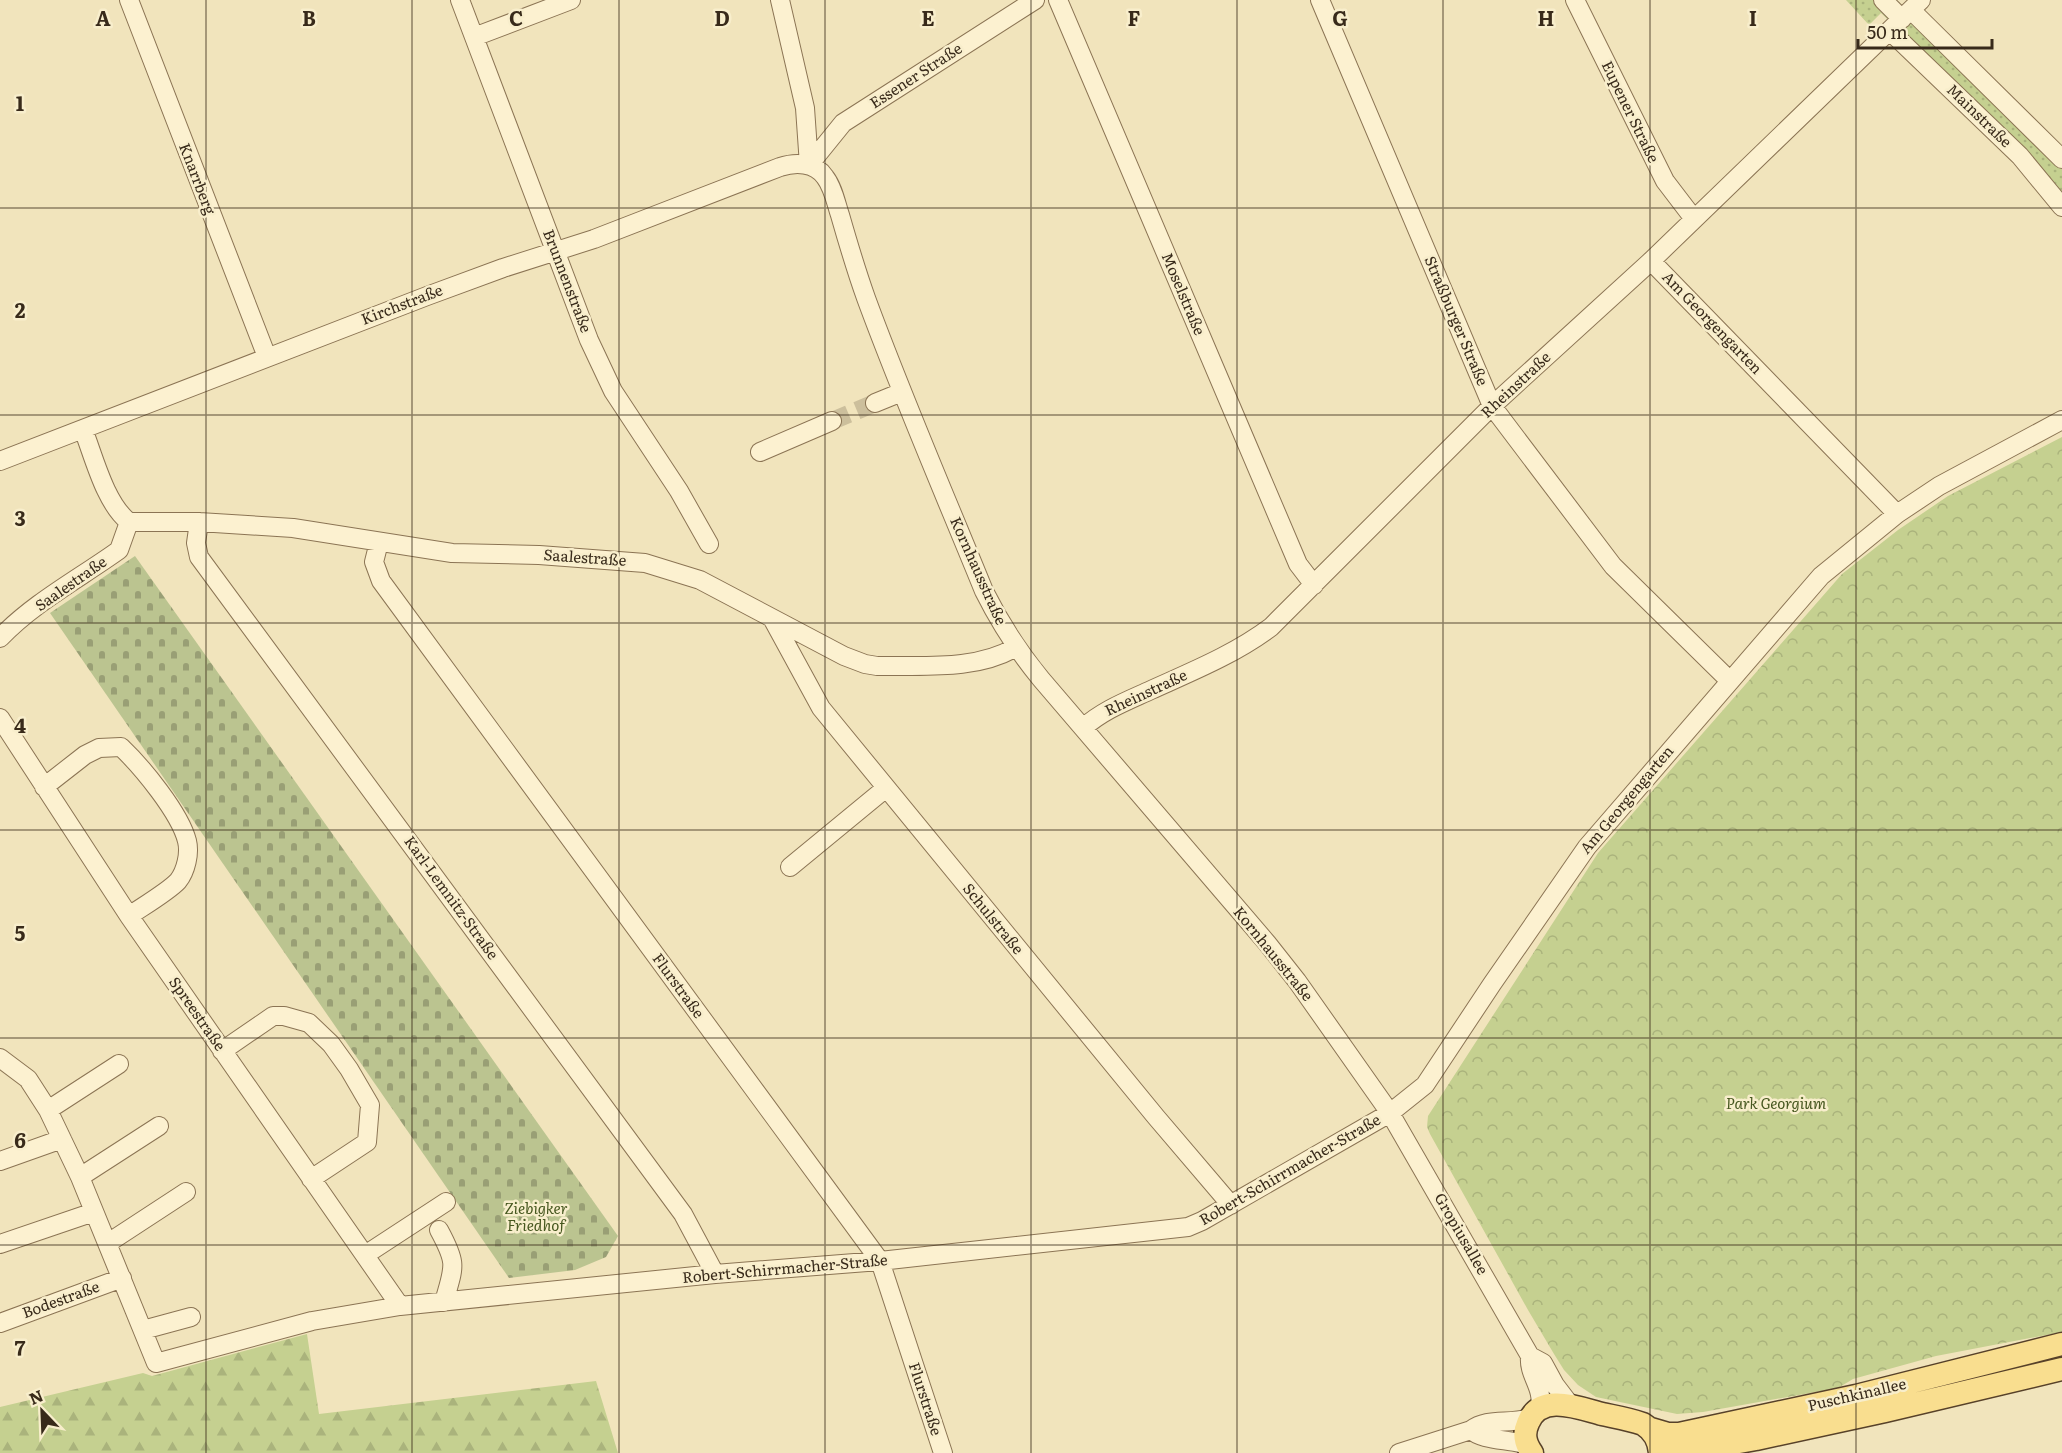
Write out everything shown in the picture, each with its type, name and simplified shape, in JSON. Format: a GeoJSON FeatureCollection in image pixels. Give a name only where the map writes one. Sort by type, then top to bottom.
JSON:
{"type":"FeatureCollection","features":[{"type":"Feature","properties":{"kind":"main road","name":"Puschkinallee"},"geometry":{"type":"LineString","coordinates":[[1535,1413],[1555,1404],[1570,1406],[1632,1420],[1668,1434],[1679,1434],[1856,1396],[2062,1344]]}},
{"type":"Feature","properties":{"kind":"main road","name":"Puschkinallee"},"geometry":{"type":"LineString","coordinates":[[1677,1453],[1886,1412],[2062,1369]]}},
{"type":"Feature","properties":{"kind":"main road"},"geometry":{"type":"LineString","coordinates":[[1530,1451],[1525,1433],[1535,1413]]}},
{"type":"Feature","properties":{"kind":"main road"},"geometry":{"type":"LineString","coordinates":[[1651,1429],[1657,1437],[1660,1453]]}},
{"type":"Feature","properties":{"kind":"street","name":"Knarrberg"},"geometry":{"type":"LineString","coordinates":[[129,0],[267,357]]}},
{"type":"Feature","properties":{"kind":"street","name":"Brunnenstraße"},"geometry":{"type":"LineString","coordinates":[[460,0],[590,340],[613,391],[679,491],[709,544]]}},
{"type":"Feature","properties":{"kind":"street"},"geometry":{"type":"LineString","coordinates":[[474,37],[571,0]]}},
{"type":"Feature","properties":{"kind":"street"},"geometry":{"type":"LineString","coordinates":[[780,0],[805,108],[809,165]]}},
{"type":"Feature","properties":{"kind":"street","name":"Essener Straße"},"geometry":{"type":"LineString","coordinates":[[809,165],[843,123],[1035,0]]}},
{"type":"Feature","properties":{"kind":"street","name":"Moselstraße"},"geometry":{"type":"LineString","coordinates":[[1058,0],[1298,564],[1314,585]]}},
{"type":"Feature","properties":{"kind":"street","name":"Straßburger Straße"},"geometry":{"type":"LineString","coordinates":[[1320,0],[1492,406],[1613,567],[1729,680]]}},
{"type":"Feature","properties":{"kind":"street","name":"Eupener Straße"},"geometry":{"type":"LineString","coordinates":[[1575,0],[1665,181],[1694,219]]}},
{"type":"Feature","properties":{"kind":"street","name":"Mainstraße"},"geometry":{"type":"LineString","coordinates":[[1883,0],[1906,15],[2062,159]]}},
{"type":"Feature","properties":{"kind":"street","name":"Rheinstraße"},"geometry":{"type":"LineString","coordinates":[[1083,728],[1105,711],[1224,656],[1271,627],[1492,406],[1651,261],[1906,15]]}},
{"type":"Feature","properties":{"kind":"street","name":"Mainstraße"},"geometry":{"type":"LineString","coordinates":[[1906,15],[2062,207]]}},
{"type":"Feature","properties":{"kind":"street","name":"Kirchstraße"},"geometry":{"type":"LineString","coordinates":[[0,461],[503,268],[557,251],[780,167],[797,163],[809,165]]}},
{"type":"Feature","properties":{"kind":"street","name":"Kornhausstraße"},"geometry":{"type":"LineString","coordinates":[[809,165],[819,170],[830,185],[859,278],[902,392],[984,591],[1016,647],[1267,943],[1297,981],[1390,1113]]}},
{"type":"Feature","properties":{"kind":"street","name":"Am Georgengarten"},"geometry":{"type":"LineString","coordinates":[[1651,261],[1897,514]]}},
{"type":"Feature","properties":{"kind":"street"},"geometry":{"type":"LineString","coordinates":[[875,403],[902,392]]}},
{"type":"Feature","properties":{"kind":"street","name":"Am Georgengarten"},"geometry":{"type":"LineString","coordinates":[[1390,1113],[1417,1093],[1435,1073],[1492,984],[1587,847],[1821,576],[1897,514],[1939,486],[2062,420]]}},
{"type":"Feature","properties":{"kind":"street"},"geometry":{"type":"LineString","coordinates":[[760,452],[832,422]]}},
{"type":"Feature","properties":{"kind":"street"},"geometry":{"type":"LineString","coordinates":[[83,429],[114,505],[121,516],[129,522]]}},
{"type":"Feature","properties":{"kind":"street","name":"Saalestraße"},"geometry":{"type":"LineString","coordinates":[[0,638],[9,628],[46,600],[119,550],[129,522],[199,522],[293,528],[452,553],[539,555],[645,563],[700,580],[854,661],[877,666],[987,660],[1016,647]]}},
{"type":"Feature","properties":{"kind":"street","name":"Karl-Lemnitz-Straße"},"geometry":{"type":"LineString","coordinates":[[199,522],[196,543],[199,557],[683,1214],[715,1274]]}},
{"type":"Feature","properties":{"kind":"street","name":"Flurstraße"},"geometry":{"type":"LineString","coordinates":[[379,542],[374,562],[381,581],[880,1261],[943,1453]]}},
{"type":"Feature","properties":{"kind":"street","name":"Schulstraße"},"geometry":{"type":"LineString","coordinates":[[773,620],[821,708],[1156,1117],[1231,1205]]}},
{"type":"Feature","properties":{"kind":"street","name":"Spreestraße"},"geometry":{"type":"LineString","coordinates":[[0,718],[129,916],[400,1306]]}},
{"type":"Feature","properties":{"kind":"street"},"geometry":{"type":"LineString","coordinates":[[44,787],[85,755],[99,748],[121,747],[138,764],[179,820],[188,842],[185,867],[178,881],[129,916]]}},
{"type":"Feature","properties":{"kind":"street"},"geometry":{"type":"LineString","coordinates":[[790,867],[886,788]]}},
{"type":"Feature","properties":{"kind":"street"},"geometry":{"type":"LineString","coordinates":[[222,1051],[273,1016],[284,1016],[309,1023],[331,1044],[349,1069],[370,1105],[366,1142],[311,1179]]}},
{"type":"Feature","properties":{"kind":"street"},"geometry":{"type":"LineString","coordinates":[[0,1058],[28,1079],[48,1110],[80,1177],[144,1330],[191,1317]]}},
{"type":"Feature","properties":{"kind":"street"},"geometry":{"type":"LineString","coordinates":[[48,1110],[119,1064]]}},
{"type":"Feature","properties":{"kind":"street","name":"Robert-Schirrmacher-Straße"},"geometry":{"type":"LineString","coordinates":[[144,1330],[156,1363],[312,1321],[400,1306],[1172,1231],[1202,1221],[1390,1113]]}},
{"type":"Feature","properties":{"kind":"street","name":"Gropiusallee"},"geometry":{"type":"LineString","coordinates":[[1390,1113],[1530,1356],[1543,1363],[1570,1406]]}},
{"type":"Feature","properties":{"kind":"street"},"geometry":{"type":"LineString","coordinates":[[80,1177],[159,1126]]}},
{"type":"Feature","properties":{"kind":"street"},"geometry":{"type":"LineString","coordinates":[[0,1161],[62,1139]]}},
{"type":"Feature","properties":{"kind":"street"},"geometry":{"type":"LineString","coordinates":[[108,1243],[186,1192]]}},
{"type":"Feature","properties":{"kind":"street"},"geometry":{"type":"LineString","coordinates":[[365,1255],[446,1202]]}},
{"type":"Feature","properties":{"kind":"street"},"geometry":{"type":"LineString","coordinates":[[0,1244],[94,1212]]}},
{"type":"Feature","properties":{"kind":"street"},"geometry":{"type":"LineString","coordinates":[[439,1230],[451,1252],[454,1267],[444,1302]]}},
{"type":"Feature","properties":{"kind":"street","name":"Bodestraße"},"geometry":{"type":"LineString","coordinates":[[0,1323],[122,1278]]}},
{"type":"Feature","properties":{"kind":"street","name":"Gropiusallee"},"geometry":{"type":"LineString","coordinates":[[1530,1356],[1529,1367],[1542,1397],[1535,1413]]}},
{"type":"Feature","properties":{"kind":"street"},"geometry":{"type":"LineString","coordinates":[[1399,1453],[1471,1430],[1479,1424],[1506,1423],[1535,1413]]}},
{"type":"Feature","properties":{"kind":"street"},"geometry":{"type":"LineString","coordinates":[[1471,1430],[1476,1435],[1515,1441],[1530,1451]]}},
{"type":"Feature","properties":{"kind":"green space"},"geometry":{"type":"Polygon","coordinates":[[[1846,0],[1897,0],[2062,168],[2062,196],[2026,152],[1881,13],[1869,25],[1846,0]]]}},
{"type":"Feature","properties":{"kind":"green space","name":"Park Georgium"},"geometry":{"type":"Polygon","coordinates":[[[2062,437],[2062,1332],[1936,1356],[1853,1379],[1838,1388],[1703,1412],[1677,1414],[1596,1397],[1578,1385],[1564,1370],[1554,1354],[1430,1134],[1427,1127],[1428,1116],[1598,853],[1842,574],[1898,530],[1948,496],[2062,437]]]}},
{"type":"Feature","properties":{"kind":"green space","name":"Ziebigker Friedhof"},"geometry":{"type":"Polygon","coordinates":[[[135,556],[618,1236],[606,1257],[575,1270],[509,1278],[50,613],[135,556]]]}},
{"type":"Feature","properties":{"kind":"green space"},"geometry":{"type":"Polygon","coordinates":[[[307,1334],[319,1414],[596,1381],[618,1453],[0,1453],[0,1407],[143,1373],[152,1376],[307,1334]]]}},
{"type":"Feature","properties":{"kind":"tunnel"},"geometry":{"type":"LineString","coordinates":[[832,421],[875,403]]}}]}
